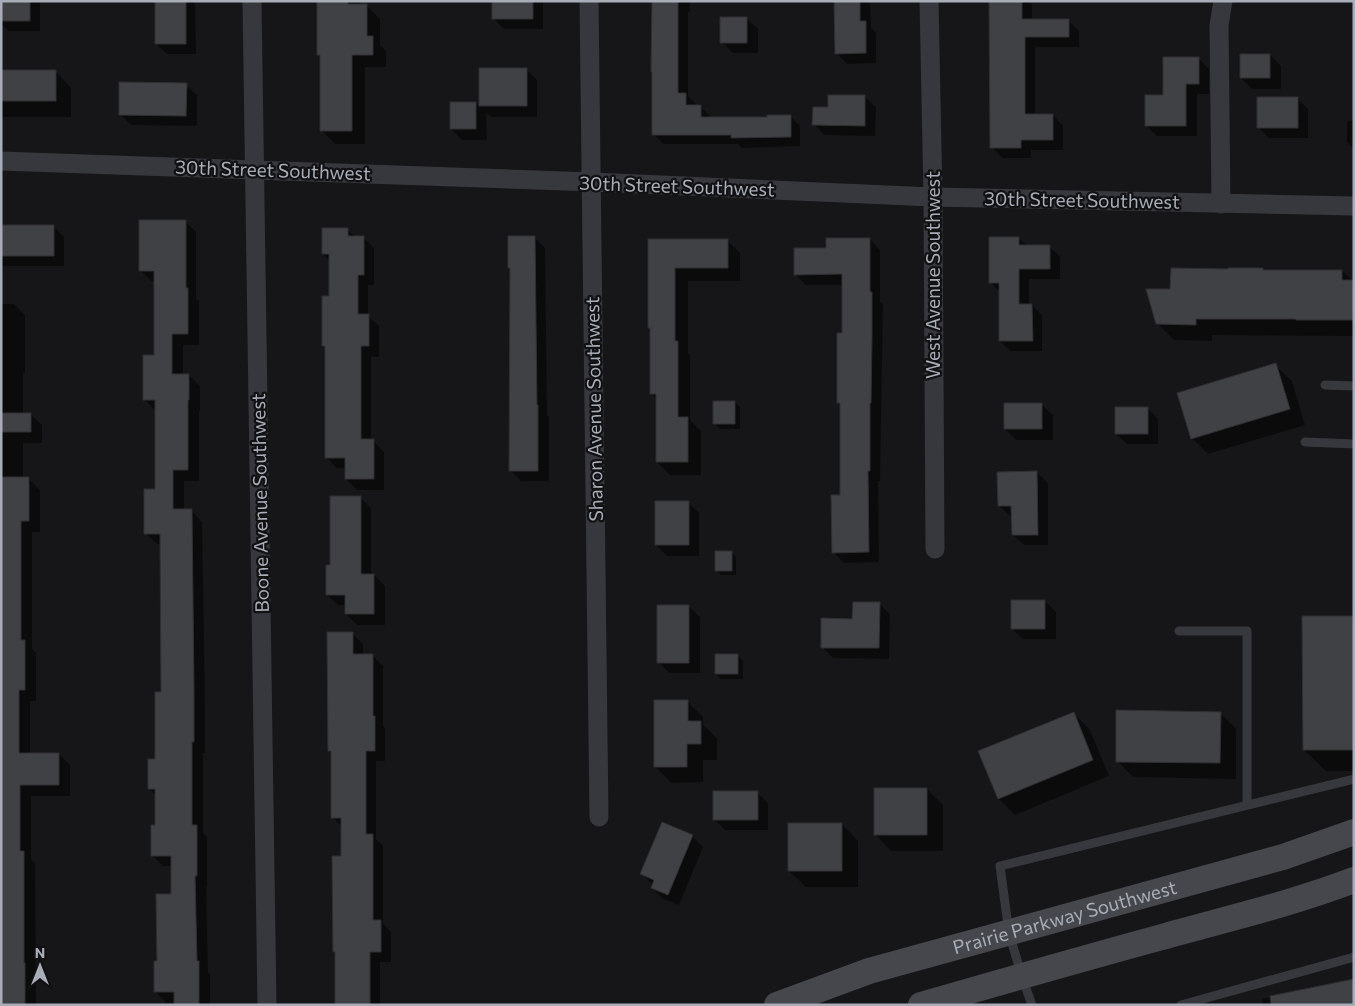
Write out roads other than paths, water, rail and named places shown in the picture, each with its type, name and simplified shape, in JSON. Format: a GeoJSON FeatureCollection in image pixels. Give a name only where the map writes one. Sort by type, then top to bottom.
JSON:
{"type":"FeatureCollection","features":[{"type":"Feature","properties":{"kind":"street","name":"Boone Avenue Southwest"},"geometry":{"type":"LineString","coordinates":[[252,1],[267,1005]]}},
{"type":"Feature","properties":{"kind":"street","name":"Sharon Avenue Southwest"},"geometry":{"type":"LineString","coordinates":[[589,1],[599,817]]}},
{"type":"Feature","properties":{"kind":"street","name":"West Avenue Southwest"},"geometry":{"type":"LineString","coordinates":[[929,1],[933,197],[935,549]]}},
{"type":"Feature","properties":{"kind":"street"},"geometry":{"type":"LineString","coordinates":[[1221,204],[1219,25],[1223,1]]}},
{"type":"Feature","properties":{"kind":"street","name":"30th Street Southwest"},"geometry":{"type":"LineString","coordinates":[[1,161],[592,182],[933,197],[1354,206]]}},
{"type":"Feature","properties":{"kind":"street","name":"Prairie Parkway Southwest"},"geometry":{"type":"LineString","coordinates":[[777,1005],[869,971],[1283,858],[1354,832]]}},
{"type":"Feature","properties":{"kind":"street"},"geometry":{"type":"LineString","coordinates":[[921,1005],[1263,911],[1354,880]]}},
{"type":"Feature","properties":{"kind":"lane"},"geometry":{"type":"LineString","coordinates":[[1325,385],[1354,386]]}},
{"type":"Feature","properties":{"kind":"lane"},"geometry":{"type":"LineString","coordinates":[[1305,442],[1354,444]]}},
{"type":"Feature","properties":{"kind":"lane"},"geometry":{"type":"LineString","coordinates":[[1179,631],[1247,631],[1247,805]]}},
{"type":"Feature","properties":{"kind":"lane"},"geometry":{"type":"LineString","coordinates":[[1032,1005],[1009,933],[1000,866],[1354,779]]}},
{"type":"Feature","properties":{"kind":"lane"},"geometry":{"type":"LineString","coordinates":[[1181,1005],[1354,957]]}}]}
